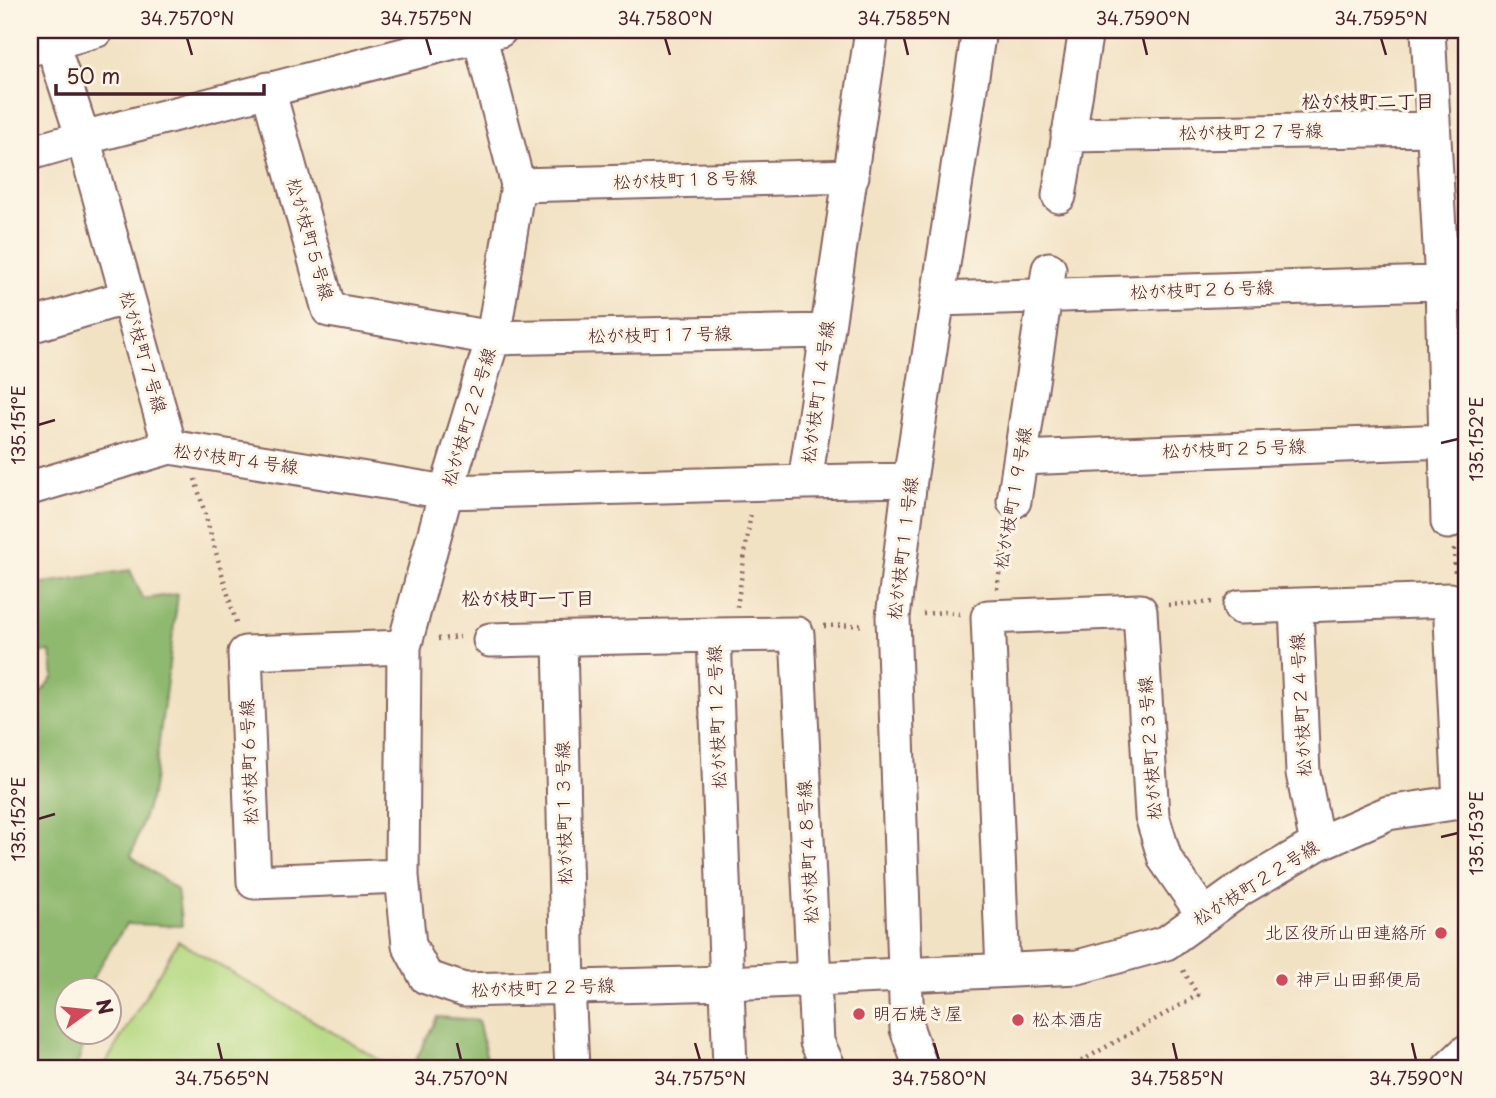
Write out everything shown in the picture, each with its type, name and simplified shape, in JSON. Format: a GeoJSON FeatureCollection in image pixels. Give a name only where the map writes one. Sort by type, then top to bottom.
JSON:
{"type":"FeatureCollection","features":[{"type":"Feature","properties":{"kind":"street"},"geometry":{"type":"LineString","coordinates":[[41,46],[97,30]]}},
{"type":"Feature","properties":{"kind":"street","name":"松が枝町１４号線"},"geometry":{"type":"LineString","coordinates":[[446,492],[805,482],[872,30]]}},
{"type":"Feature","properties":{"kind":"street","name":"松が枝町１１号線"},"geometry":{"type":"LineString","coordinates":[[921,1068],[907,1029],[893,617],[910,480],[979,30]]}},
{"type":"Feature","properties":{"kind":"street"},"geometry":{"type":"LineString","coordinates":[[1059,196],[1086,30]]}},
{"type":"Feature","properties":{"kind":"street"},"geometry":{"type":"LineString","coordinates":[[1428,30],[1433,129],[1454,283],[1446,441],[1448,522]]}},
{"type":"Feature","properties":{"kind":"street"},"geometry":{"type":"LineString","coordinates":[[30,153],[486,31]]}},
{"type":"Feature","properties":{"kind":"street","name":"松が枝町２２号線"},"geometry":{"type":"LineString","coordinates":[[486,31],[518,185],[493,338],[446,492],[405,644],[402,876],[409,945],[426,977],[464,990],[727,983],[1078,967],[1166,943],[1242,888],[1317,844],[1388,813],[1463,801]]}},
{"type":"Feature","properties":{"kind":"street","name":"松が枝町７号線"},"geometry":{"type":"LineString","coordinates":[[41,46],[83,138],[170,447]]}},
{"type":"Feature","properties":{"kind":"street","name":"松が枝町５号線"},"geometry":{"type":"LineString","coordinates":[[268,89],[330,310],[493,338]]}},
{"type":"Feature","properties":{"kind":"street","name":"松が枝町２７号線"},"geometry":{"type":"LineString","coordinates":[[1068,135],[1433,129]]}},
{"type":"Feature","properties":{"kind":"street","name":"松が枝町１８号線"},"geometry":{"type":"LineString","coordinates":[[518,185],[852,176]]}},
{"type":"Feature","properties":{"kind":"street","name":"松が枝町２６号線"},"geometry":{"type":"LineString","coordinates":[[938,299],[1047,282],[1454,283]]}},
{"type":"Feature","properties":{"kind":"street","name":"松が枝町１９号線"},"geometry":{"type":"LineString","coordinates":[[1014,501],[1047,282]]}},
{"type":"Feature","properties":{"kind":"street"},"geometry":{"type":"LineString","coordinates":[[30,326],[127,297]]}},
{"type":"Feature","properties":{"kind":"street","name":"松が枝町１７号線"},"geometry":{"type":"LineString","coordinates":[[493,338],[827,331]]}},
{"type":"Feature","properties":{"kind":"street","name":"松が枝町２５号線"},"geometry":{"type":"LineString","coordinates":[[1021,457],[1446,441]]}},
{"type":"Feature","properties":{"kind":"street","name":"松が枝町４号線"},"geometry":{"type":"LineString","coordinates":[[30,488],[170,447],[446,492]]}},
{"type":"Feature","properties":{"kind":"street"},"geometry":{"type":"LineString","coordinates":[[805,482],[910,480]]}},
{"type":"Feature","properties":{"kind":"street"},"geometry":{"type":"LineString","coordinates":[[1240,607],[1450,600],[1463,801]]}},
{"type":"Feature","properties":{"kind":"street","name":"松が枝町２４号線"},"geometry":{"type":"LineString","coordinates":[[1296,606],[1303,773],[1317,844]]}},
{"type":"Feature","properties":{"kind":"street"},"geometry":{"type":"LineString","coordinates":[[1003,970],[988,617],[1140,611]]}},
{"type":"Feature","properties":{"kind":"street","name":"松が枝町２３号線"},"geometry":{"type":"LineString","coordinates":[[1140,611],[1152,816],[1165,859],[1203,914]]}},
{"type":"Feature","properties":{"kind":"street"},"geometry":{"type":"LineString","coordinates":[[723,635],[797,634]]}},
{"type":"Feature","properties":{"kind":"street","name":"松が枝町４８号線"},"geometry":{"type":"LineString","coordinates":[[797,634],[817,1042],[829,1068]]}},
{"type":"Feature","properties":{"kind":"street","name":"松が枝町１２号線"},"geometry":{"type":"LineString","coordinates":[[489,640],[723,635],[730,1068]]}},
{"type":"Feature","properties":{"kind":"street","name":"松が枝町１３号線"},"geometry":{"type":"LineString","coordinates":[[560,640],[572,1068]]}},
{"type":"Feature","properties":{"kind":"street"},"geometry":{"type":"LineString","coordinates":[[245,653],[405,644]]}},
{"type":"Feature","properties":{"kind":"street","name":"松が枝町６号線"},"geometry":{"type":"LineString","coordinates":[[245,653],[254,882],[402,876]]}},
{"type":"Feature","properties":{"kind":"street"},"geometry":{"type":"LineString","coordinates":[[1449,1068],[1466,1052]]}},
{"type":"Feature","properties":{"kind":"path"},"geometry":{"type":"LineString","coordinates":[[170,447],[191,468],[245,653]]}},
{"type":"Feature","properties":{"kind":"path"},"geometry":{"type":"LineString","coordinates":[[723,635],[756,483]]}},
{"type":"Feature","properties":{"kind":"path","name":"松が枝町１９号線"},"geometry":{"type":"LineString","coordinates":[[988,617],[995,603],[1008,513],[1014,501]]}},
{"type":"Feature","properties":{"kind":"path"},"geometry":{"type":"LineString","coordinates":[[1448,522],[1454,531],[1456,589],[1450,600]]}},
{"type":"Feature","properties":{"kind":"path"},"geometry":{"type":"LineString","coordinates":[[1140,611],[1156,605],[1222,601],[1240,607]]}},
{"type":"Feature","properties":{"kind":"path"},"geometry":{"type":"LineString","coordinates":[[797,634],[811,626],[879,625],[893,617],[944,612],[988,617]]}},
{"type":"Feature","properties":{"kind":"path"},"geometry":{"type":"LineString","coordinates":[[405,644],[481,635],[489,640]]}},
{"type":"Feature","properties":{"kind":"path"},"geometry":{"type":"LineString","coordinates":[[1069,1068],[1198,995],[1166,943]]}},
{"type":"Feature","properties":{"kind":"green space"},"geometry":{"type":"Polygon","coordinates":[[[130,570],[143,599],[178,594],[153,789],[131,856],[177,890],[182,926],[126,924],[94,976],[52,976],[52,1046],[83,1046],[76,1068],[30,1068],[30,705],[54,677],[51,652],[30,653],[30,585],[130,570]]]}},
{"type":"Feature","properties":{"kind":"green space"},"geometry":{"type":"Polygon","coordinates":[[[178,941],[393,1068],[103,1068],[116,1046],[122,1046],[122,1036],[178,941]]]}},
{"type":"Feature","properties":{"kind":"green space"},"geometry":{"type":"Polygon","coordinates":[[[437,1017],[478,1020],[489,1068],[427,1068],[416,1060],[437,1017]]]}},
{"type":"Feature","properties":{"kind":"place","name":"北区役所山田連絡所"},"geometry":{"type":"Point","coordinates":[1441,933]}},
{"type":"Feature","properties":{"kind":"place","name":"神戸山田郵便局"},"geometry":{"type":"Point","coordinates":[1282,980]}},
{"type":"Feature","properties":{"kind":"place","name":"明石焼き屋"},"geometry":{"type":"Point","coordinates":[859,1014]}},
{"type":"Feature","properties":{"kind":"place","name":"松本酒店"},"geometry":{"type":"Point","coordinates":[1018,1020]}},
{"type":"Feature","properties":{"kind":"district","name":"松が枝町二丁目"},"geometry":{"type":"Point","coordinates":[1368,101]}},
{"type":"Feature","properties":{"kind":"district","name":"松が枝町一丁目"},"geometry":{"type":"Point","coordinates":[528,598]}}]}
